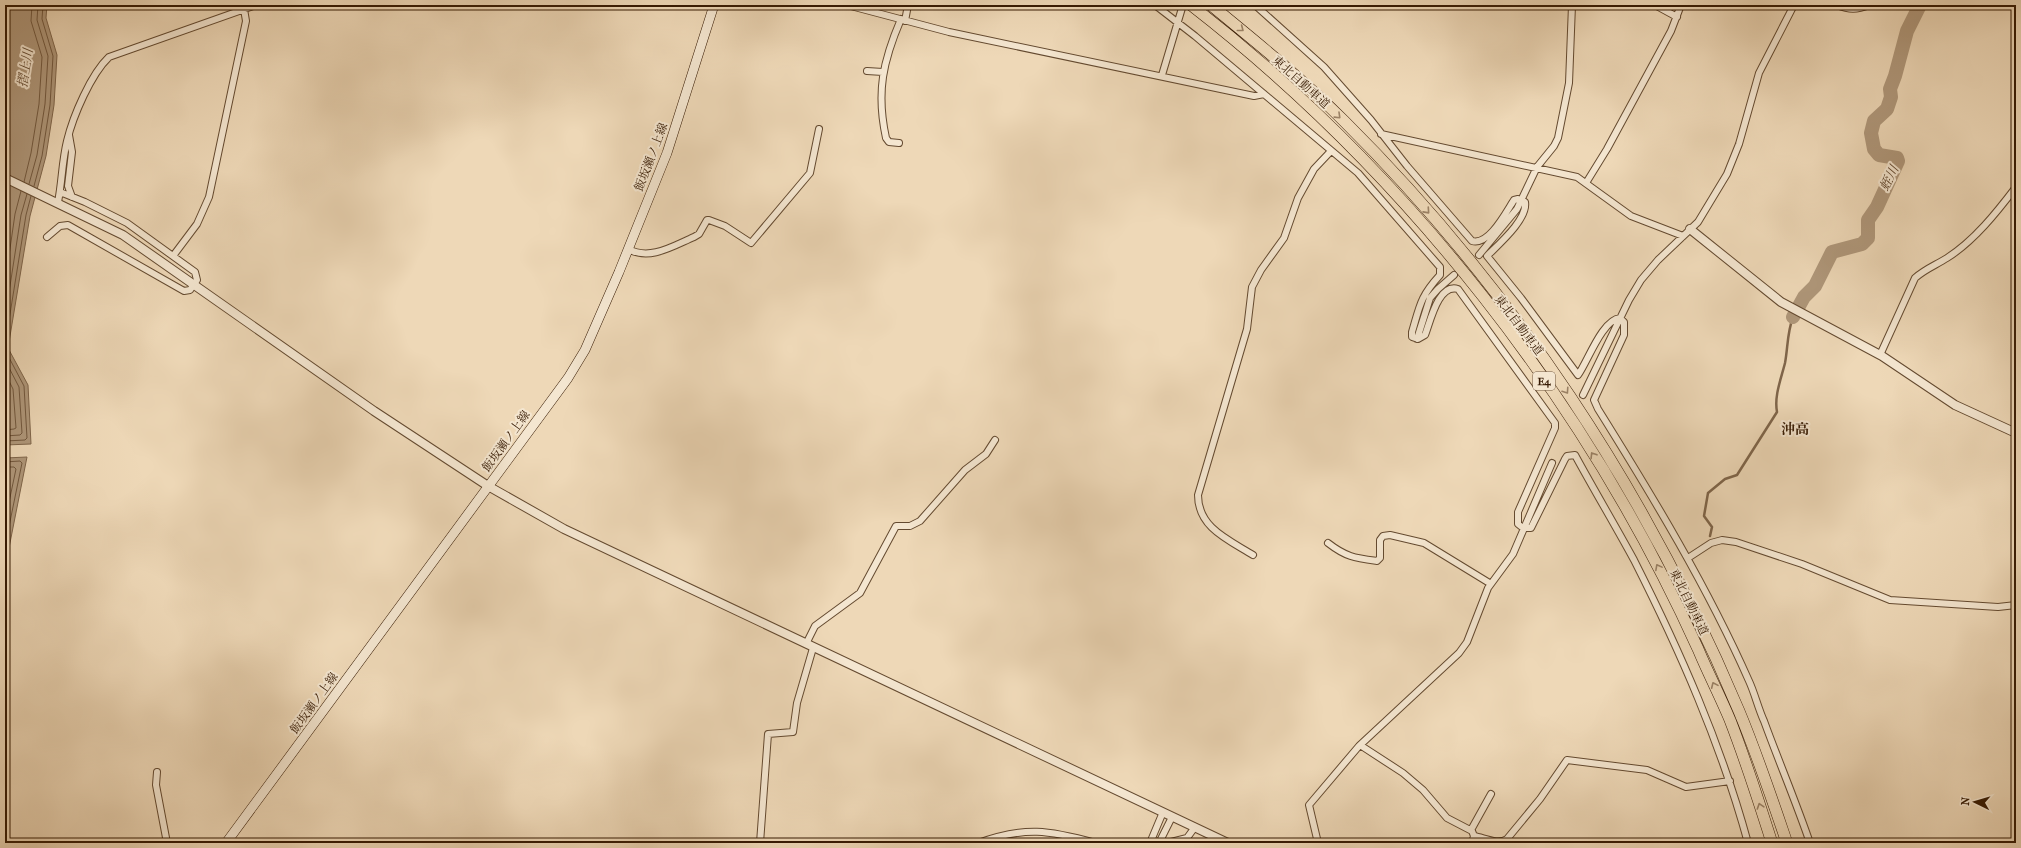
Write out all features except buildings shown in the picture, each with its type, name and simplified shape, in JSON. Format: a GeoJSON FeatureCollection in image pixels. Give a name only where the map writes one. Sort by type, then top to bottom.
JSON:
{"type":"FeatureCollection","features":[{"type":"Feature","properties":{"kind":"highway","name":"東北自動車道"},"geometry":{"type":"LineString","coordinates":[[1211,5],[1311,90],[1391,170],[1477,268],[1549,365],[1607,454],[1688,601],[1740,713],[1787,843]]}},
{"type":"Feature","properties":{"kind":"highway","name":"東北自動車道"},"geometry":{"type":"LineString","coordinates":[[1186,7],[1260,62],[1325,121],[1376,173],[1427,229],[1500,319],[1531,362],[1588,447],[1619,497],[1678,606],[1729,718],[1772,843]]}},
{"type":"Feature","properties":{"kind":"main road","name":"飯坂瀬ノ上線"},"geometry":{"type":"LineString","coordinates":[[226,843],[568,378],[585,350],[667,153],[714,5]]}},
{"type":"Feature","properties":{"kind":"street"},"geometry":{"type":"LineString","coordinates":[[58,202],[69,135],[78,109],[96,73],[109,57],[256,5]]}},
{"type":"Feature","properties":{"kind":"street"},"geometry":{"type":"LineString","coordinates":[[847,5],[949,32],[1162,75],[1254,96],[1264,94]]}},
{"type":"Feature","properties":{"kind":"street"},"geometry":{"type":"LineString","coordinates":[[899,143],[889,142],[886,138],[881,107],[883,72],[908,5]]}},
{"type":"Feature","properties":{"kind":"street"},"geometry":{"type":"LineString","coordinates":[[1155,5],[1358,173],[1440,267],[1440,275],[1426,291],[1421,300],[1412,332],[1412,337],[1416,339]]}},
{"type":"Feature","properties":{"kind":"street"},"geometry":{"type":"LineString","coordinates":[[1256,5],[1324,67],[1371,120],[1381,134],[1472,241],[1478,242],[1484,240],[1507,213],[1514,200],[1522,200]]}},
{"type":"Feature","properties":{"kind":"street"},"geometry":{"type":"LineString","coordinates":[[1479,255],[1508,222],[1522,200],[1537,167],[1554,146],[1562,120],[1569,83],[1572,5]]}},
{"type":"Feature","properties":{"kind":"street"},"geometry":{"type":"LineString","coordinates":[[1655,5],[1677,17]]}},
{"type":"Feature","properties":{"kind":"street"},"geometry":{"type":"LineString","coordinates":[[1586,183],[1607,150],[1677,17],[1681,5]]}},
{"type":"Feature","properties":{"kind":"street"},"geometry":{"type":"LineString","coordinates":[[1583,395],[1620,318],[1641,280],[1658,260],[1698,222],[1727,174],[1739,144],[1760,74],[1794,5]]}},
{"type":"Feature","properties":{"kind":"street"},"geometry":{"type":"LineString","coordinates":[[1838,5],[1848,10],[1859,9],[1868,5]]}},
{"type":"Feature","properties":{"kind":"street"},"geometry":{"type":"LineString","coordinates":[[1162,75],[1177,22],[1186,7]]}},
{"type":"Feature","properties":{"kind":"street"},"geometry":{"type":"LineString","coordinates":[[173,256],[197,224],[209,197],[246,21],[244,9]]}},
{"type":"Feature","properties":{"kind":"street"},"geometry":{"type":"LineString","coordinates":[[866,71],[883,72]]}},
{"type":"Feature","properties":{"kind":"street"},"geometry":{"type":"LineString","coordinates":[[628,249],[634,252],[655,254],[699,234],[707,220],[725,226],[751,243],[810,173],[819,129]]}},
{"type":"Feature","properties":{"kind":"street"},"geometry":{"type":"LineString","coordinates":[[1381,134],[1577,177],[1630,216],[1683,236]]}},
{"type":"Feature","properties":{"kind":"street"},"geometry":{"type":"LineString","coordinates":[[69,135],[72,152],[68,186],[72,197]]}},
{"type":"Feature","properties":{"kind":"street"},"geometry":{"type":"LineString","coordinates":[[1253,555],[1208,525],[1199,508],[1198,495],[1243,343],[1249,318],[1252,287],[1261,270],[1284,238],[1298,198],[1314,169],[1331,151]]}},
{"type":"Feature","properties":{"kind":"street"},"geometry":{"type":"LineString","coordinates":[[5,178],[50,198],[123,235],[374,411],[488,486],[564,529],[1228,843]]}},
{"type":"Feature","properties":{"kind":"street"},"geometry":{"type":"LineString","coordinates":[[1880,355],[1915,278],[1924,271],[1948,258],[1983,227],[1998,212],[2016,187]]}},
{"type":"Feature","properties":{"kind":"street"},"geometry":{"type":"LineString","coordinates":[[47,238],[60,226],[68,225],[184,291],[190,290],[197,280],[195,272],[127,223],[60,192]]}},
{"type":"Feature","properties":{"kind":"street"},"geometry":{"type":"LineString","coordinates":[[1522,200],[1525,202],[1526,208],[1521,218],[1506,238],[1487,256],[1522,298],[1578,375],[1604,330],[1612,321],[1620,318]]}},
{"type":"Feature","properties":{"kind":"street"},"geometry":{"type":"LineString","coordinates":[[1690,229],[1781,302],[1880,355],[1955,405],[2016,433]]}},
{"type":"Feature","properties":{"kind":"street"},"geometry":{"type":"LineString","coordinates":[[1416,339],[1430,298],[1454,275]]}},
{"type":"Feature","properties":{"kind":"street"},"geometry":{"type":"LineString","coordinates":[[1416,339],[1425,335],[1430,318],[1440,298],[1451,289],[1458,289],[1555,423],[1555,428],[1518,512],[1517,521],[1519,526],[1529,529],[1532,526],[1565,459],[1567,456],[1574,455],[1634,560],[1697,694],[1730,781],[1748,843]]}},
{"type":"Feature","properties":{"kind":"street"},"geometry":{"type":"LineString","coordinates":[[1620,318],[1624,322],[1624,335],[1594,400],[1598,409],[1645,483],[1688,558],[1750,683],[1789,783],[1810,843]]}},
{"type":"Feature","properties":{"kind":"street"},"geometry":{"type":"LineString","coordinates":[[760,843],[768,734],[794,732],[797,703],[815,626],[857,596],[863,588],[896,526],[910,526],[920,521],[966,470],[986,454],[995,440]]}},
{"type":"Feature","properties":{"kind":"street"},"geometry":{"type":"LineString","coordinates":[[1318,843],[1309,805],[1360,745],[1459,653],[1467,642],[1483,598],[1491,584],[1513,554],[1552,463]]}},
{"type":"Feature","properties":{"kind":"street"},"geometry":{"type":"LineString","coordinates":[[1328,543],[1339,552],[1350,557],[1377,561],[1380,558],[1380,540],[1383,536],[1390,535],[1424,543],[1491,584]]}},
{"type":"Feature","properties":{"kind":"street"},"geometry":{"type":"LineString","coordinates":[[1688,558],[1711,543],[1722,540],[1736,542],[1802,564],[1890,600],[1998,606],[2016,605]]}},
{"type":"Feature","properties":{"kind":"street"},"geometry":{"type":"LineString","coordinates":[[1360,745],[1403,773],[1423,790],[1447,818],[1472,833],[1502,842],[1508,841],[1540,799],[1566,760],[1647,770],[1686,787],[1730,781]]}},
{"type":"Feature","properties":{"kind":"street"},"geometry":{"type":"LineString","coordinates":[[157,772],[156,785],[167,843]]}},
{"type":"Feature","properties":{"kind":"street"},"geometry":{"type":"LineString","coordinates":[[1472,843],[1472,833],[1491,794]]}},
{"type":"Feature","properties":{"kind":"street"},"geometry":{"type":"LineString","coordinates":[[1150,843],[1163,812]]}},
{"type":"Feature","properties":{"kind":"street"},"geometry":{"type":"LineString","coordinates":[[1159,843],[1172,816]]}},
{"type":"Feature","properties":{"kind":"street"},"geometry":{"type":"LineString","coordinates":[[1167,843],[1187,838],[1195,827]]}},
{"type":"Feature","properties":{"kind":"street"},"geometry":{"type":"LineString","coordinates":[[978,843],[1014,833],[1043,831],[1056,832],[1096,843]]}},
{"type":"Feature","properties":{"kind":"water","name":"摺上川"},"geometry":{"type":"Polygon","coordinates":[[[5,5],[47,5],[46,18],[57,55],[54,105],[46,156],[30,216],[8,348],[28,385],[31,444],[5,445],[5,5]]]}},
{"type":"Feature","properties":{"kind":"water"},"geometry":{"type":"Polygon","coordinates":[[[27,457],[5,568],[5,458],[27,457]]]}},
{"type":"Feature","properties":{"kind":"waterway","name":"蛭川"},"geometry":{"type":"LineString","coordinates":[[1793,317],[1804,297],[1815,286],[1832,252],[1862,244],[1868,238],[1868,220],[1877,207],[1898,161],[1897,158],[1879,155],[1874,149],[1871,133],[1874,121],[1887,109],[1891,97],[1890,89],[1907,31],[1920,5]]}},
{"type":"Feature","properties":{"kind":"waterway"},"geometry":{"type":"LineString","coordinates":[[1710,536],[1712,527],[1704,516],[1708,493],[1725,479],[1737,475],[1777,412],[1777,394],[1785,363],[1793,317]]}},
{"type":"Feature","properties":{"kind":"district","name":"沖高"},"geometry":{"type":"Point","coordinates":[1795,429]}}]}
